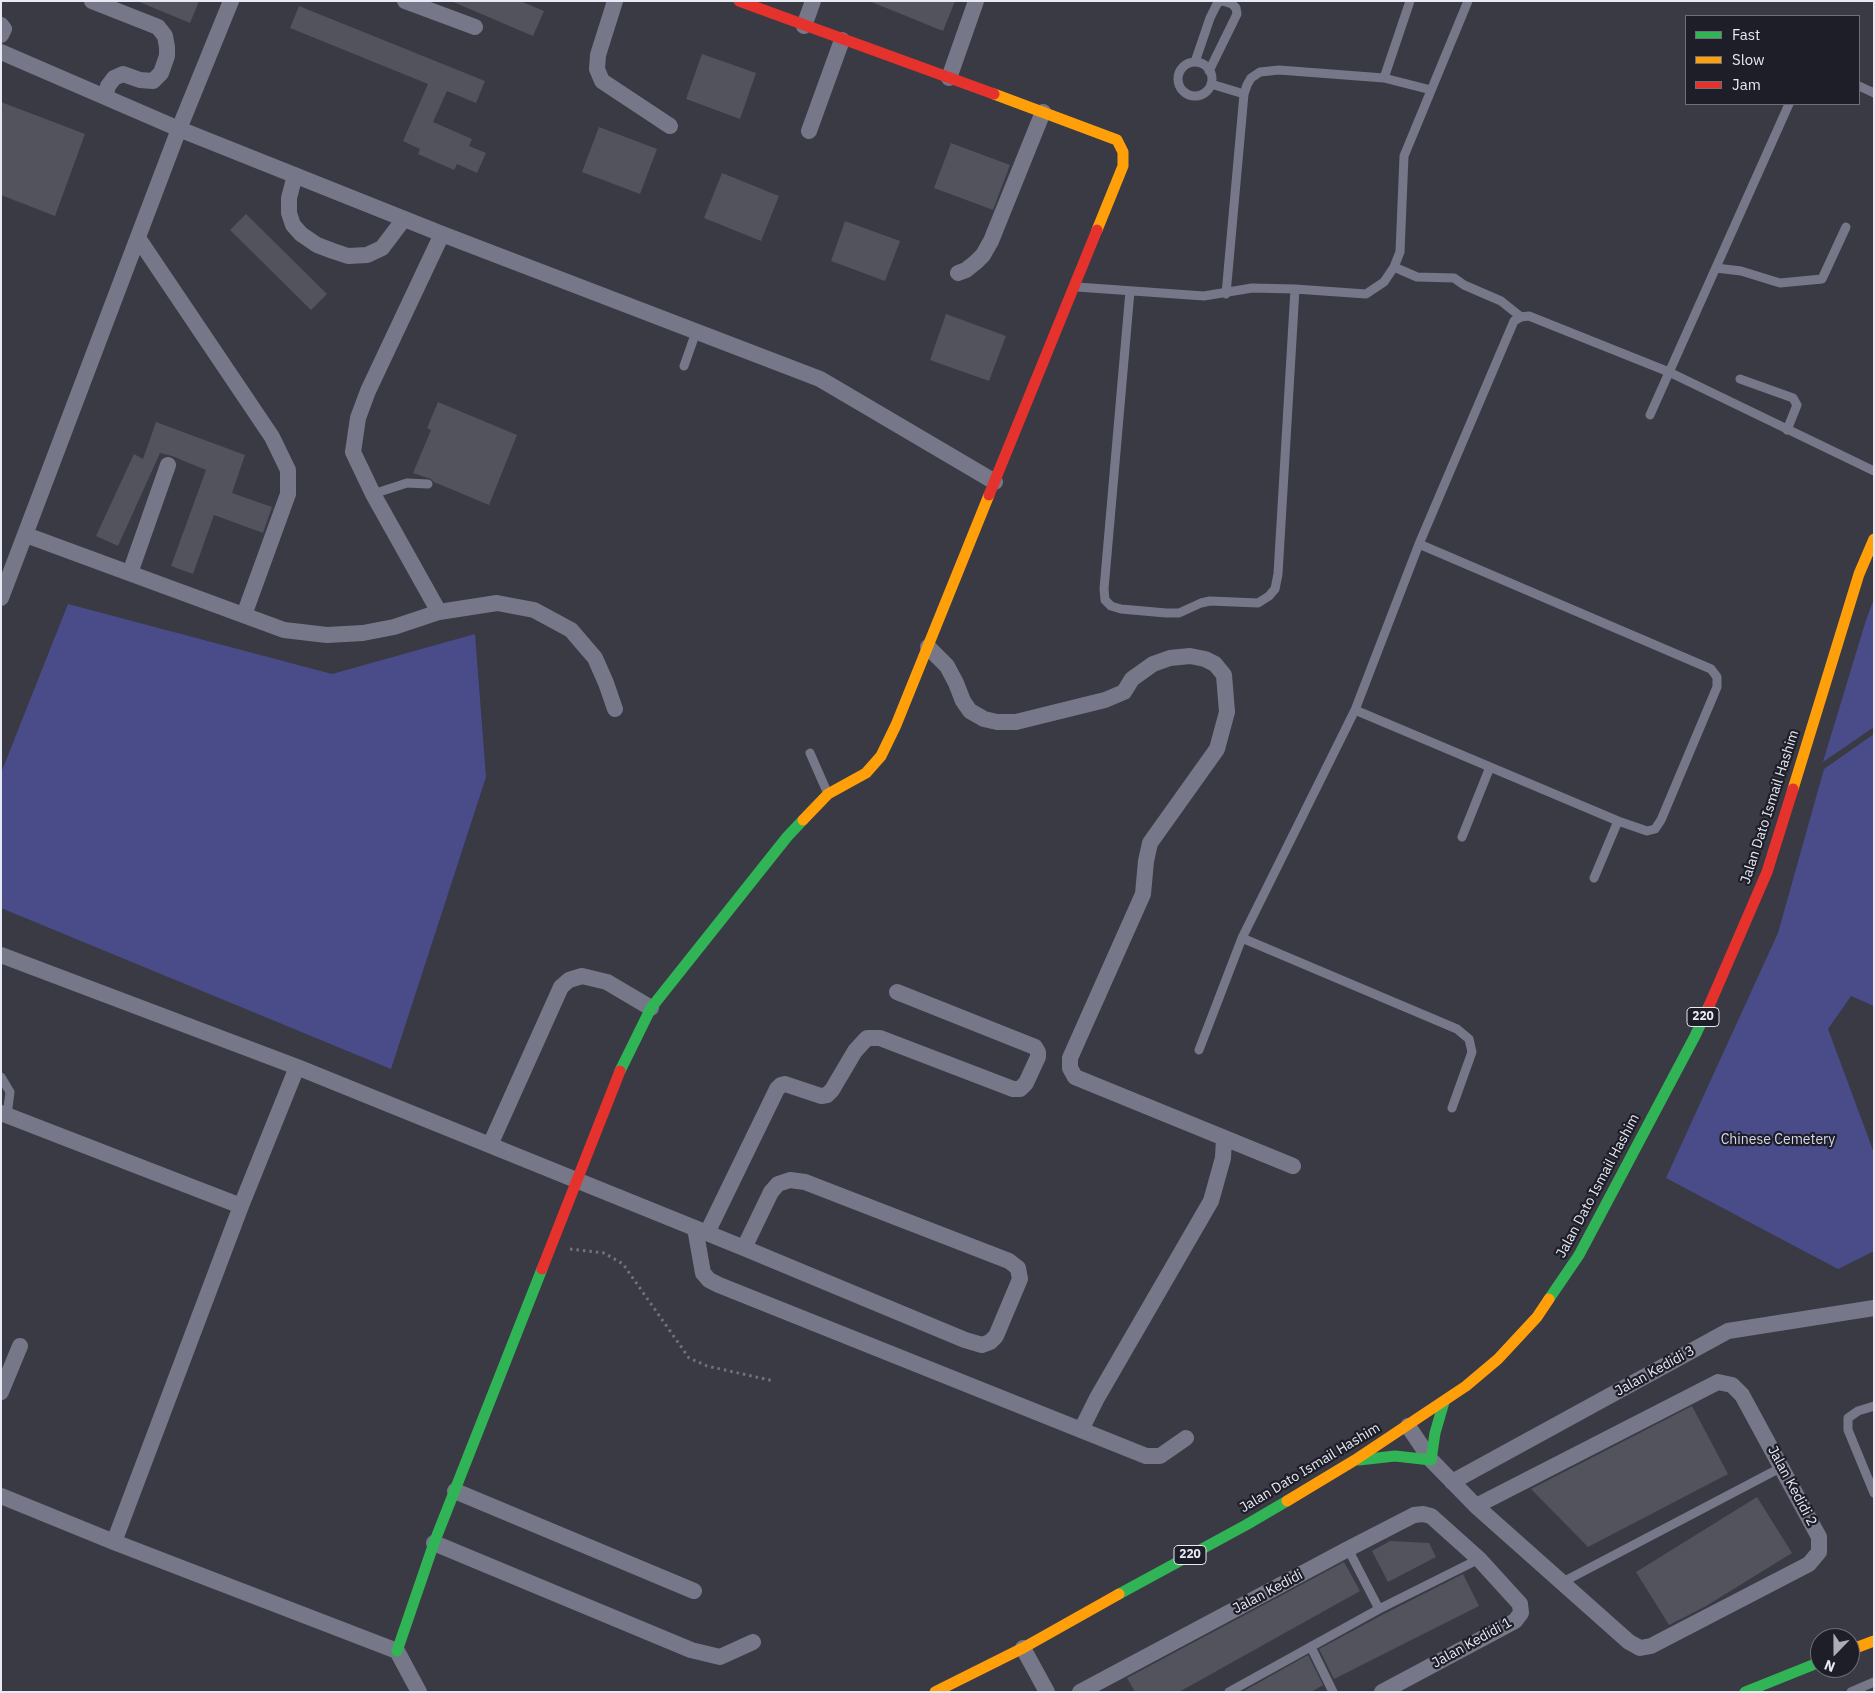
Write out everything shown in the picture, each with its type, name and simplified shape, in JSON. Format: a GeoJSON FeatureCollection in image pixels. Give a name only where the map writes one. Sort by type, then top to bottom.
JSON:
{"type":"FeatureCollection","features":[{"type":"Feature","properties":{"kind":"street"},"geometry":{"type":"LineString","coordinates":[[92,1],[158,27],[165,36],[168,47],[161,73],[153,81],[140,80],[123,74],[114,78],[108,86],[105,97]]}},
{"type":"Feature","properties":{"kind":"street"},"geometry":{"type":"LineString","coordinates":[[1,598],[179,129],[231,1]]}},
{"type":"Feature","properties":{"kind":"street"},"geometry":{"type":"LineString","coordinates":[[405,1],[475,27]]}},
{"type":"Feature","properties":{"kind":"street"},"geometry":{"type":"LineString","coordinates":[[615,1],[598,55],[597,70],[602,81],[670,126]]}},
{"type":"Feature","properties":{"kind":"street"},"geometry":{"type":"LineString","coordinates":[[397,1651],[434,1543],[623,1064],[652,1008],[787,838],[828,794],[866,773],[881,756],[928,647],[1123,166],[1123,152],[1117,140],[738,1]]}},
{"type":"Feature","properties":{"kind":"street"},"geometry":{"type":"LineString","coordinates":[[804,26],[813,1]]}},
{"type":"Feature","properties":{"kind":"street"},"geometry":{"type":"LineString","coordinates":[[949,78],[976,1]]}},
{"type":"Feature","properties":{"kind":"street"},"geometry":{"type":"LineString","coordinates":[[1,24],[4,30],[1,35]]}},
{"type":"Feature","properties":{"kind":"street"},"geometry":{"type":"LineString","coordinates":[[809,131],[842,40]]}},
{"type":"Feature","properties":{"kind":"street"},"geometry":{"type":"LineString","coordinates":[[1,52],[179,129],[404,219],[820,379],[995,482]]}},
{"type":"Feature","properties":{"kind":"street"},"geometry":{"type":"LineString","coordinates":[[958,273],[976,262],[983,255],[991,241],[1044,112]]}},
{"type":"Feature","properties":{"kind":"street"},"geometry":{"type":"LineString","coordinates":[[295,175],[289,198],[289,213],[293,225],[301,234],[317,245],[348,256],[367,255],[382,248],[404,219]]}},
{"type":"Feature","properties":{"kind":"street"},"geometry":{"type":"LineString","coordinates":[[439,612],[373,494],[353,452],[358,418],[368,391],[442,234]]}},
{"type":"Feature","properties":{"kind":"street"},"geometry":{"type":"LineString","coordinates":[[138,238],[272,437],[288,470],[288,494],[244,615]]}},
{"type":"Feature","properties":{"kind":"street"},"geometry":{"type":"LineString","coordinates":[[130,573],[168,465]]}},
{"type":"Feature","properties":{"kind":"street"},"geometry":{"type":"LineString","coordinates":[[26,534],[284,630],[327,635],[363,633],[394,627],[439,612],[498,603],[534,610],[571,630],[595,658],[615,709]]}},
{"type":"Feature","properties":{"kind":"street","name":"Jalan Dato Ismail Hashim"},"geometry":{"type":"LineString","coordinates":[[935,1692],[1023,1648],[1246,1525],[1355,1460],[1444,1402],[1498,1360],[1537,1317],[1574,1263],[1695,1036],[1767,872],[1859,574],[1874,539]]}},
{"type":"Feature","properties":{"kind":"street"},"geometry":{"type":"LineString","coordinates":[[928,647],[947,666],[970,711],[984,719],[997,722],[1016,722],[1105,700],[1124,692],[1132,680],[1153,664],[1170,658],[1190,656],[1205,659],[1215,664],[1224,675],[1227,712],[1217,749],[1150,843],[1146,861],[1143,894],[1070,1058],[1070,1068],[1075,1077],[1293,1166]]}},
{"type":"Feature","properties":{"kind":"street"},"geometry":{"type":"LineString","coordinates":[[1,955],[297,1067],[744,1248],[965,1340],[982,1344],[990,1342],[996,1336],[1020,1279],[1018,1268],[1009,1261],[806,1182],[790,1180],[778,1184],[771,1192],[744,1248]]}},
{"type":"Feature","properties":{"kind":"street"},"geometry":{"type":"LineString","coordinates":[[490,1145],[562,987],[569,980],[582,976],[607,982],[652,1008]]}},
{"type":"Feature","properties":{"kind":"street"},"geometry":{"type":"LineString","coordinates":[[898,992],[1035,1047],[1038,1057],[1026,1083],[1020,1089],[1013,1089],[880,1038],[867,1038],[855,1051],[832,1090],[827,1095],[821,1096],[786,1084],[781,1085],[777,1089],[701,1231],[703,1273],[709,1280],[1146,1456],[1160,1456],[1186,1438]]}},
{"type":"Feature","properties":{"kind":"street"},"geometry":{"type":"LineString","coordinates":[[114,1542],[241,1206],[297,1067]]}},
{"type":"Feature","properties":{"kind":"street"},"geometry":{"type":"LineString","coordinates":[[4,1114],[241,1206]]}},
{"type":"Feature","properties":{"kind":"street"},"geometry":{"type":"LineString","coordinates":[[1081,1430],[1097,1398],[1211,1201],[1223,1158],[1224,1138]]}},
{"type":"Feature","properties":{"kind":"street","name":"Jalan Kedidi 3"},"geometry":{"type":"LineString","coordinates":[[1452,1482],[1728,1331],[1874,1308]]}},
{"type":"Feature","properties":{"kind":"street"},"geometry":{"type":"LineString","coordinates":[[1,1392],[20,1346]]}},
{"type":"Feature","properties":{"kind":"street","name":"Jalan Kedidi 2"},"geometry":{"type":"LineString","coordinates":[[1408,1426],[1431,1460],[1476,1506],[1629,1642],[1640,1648],[1651,1646],[1800,1569],[1809,1564],[1818,1552],[1819,1537],[1742,1395],[1732,1385],[1718,1382],[1476,1506]]}},
{"type":"Feature","properties":{"kind":"street"},"geometry":{"type":"LineString","coordinates":[[1355,1460],[1395,1456],[1431,1460],[1435,1433],[1444,1402]]}},
{"type":"Feature","properties":{"kind":"street"},"geometry":{"type":"LineString","coordinates":[[455,1491],[694,1591]]}},
{"type":"Feature","properties":{"kind":"street"},"geometry":{"type":"LineString","coordinates":[[1,1496],[114,1542],[397,1651],[419,1692]]}},
{"type":"Feature","properties":{"kind":"street","name":"Jalan Kedidi"},"geometry":{"type":"LineString","coordinates":[[1080,1692],[1110,1684],[1348,1549],[1414,1516],[1423,1514],[1431,1516]]}},
{"type":"Feature","properties":{"kind":"street","name":"Jalan Kedidi 1"},"geometry":{"type":"LineString","coordinates":[[1382,1692],[1404,1687],[1515,1621],[1520,1613],[1520,1604],[1479,1559],[1431,1516]]}},
{"type":"Feature","properties":{"kind":"street"},"geometry":{"type":"LineString","coordinates":[[434,1543],[691,1650],[720,1657],[753,1642]]}},
{"type":"Feature","properties":{"kind":"street"},"geometry":{"type":"LineString","coordinates":[[1860,1646],[1874,1641]]}},
{"type":"Feature","properties":{"kind":"street"},"geometry":{"type":"LineString","coordinates":[[1023,1648],[1047,1692]]}},
{"type":"Feature","properties":{"kind":"street"},"geometry":{"type":"LineString","coordinates":[[1745,1692],[1810,1666]]}},
{"type":"Feature","properties":{"kind":"lane"},"geometry":{"type":"LineString","coordinates":[[1195,62],[1210,18],[1217,4],[1222,1],[1232,4],[1236,8],[1236,14],[1208,71]]}},
{"type":"Feature","properties":{"kind":"lane"},"geometry":{"type":"LineString","coordinates":[[1384,78],[1410,1]]}},
{"type":"Feature","properties":{"kind":"lane"},"geometry":{"type":"LineString","coordinates":[[1075,286],[1204,296],[1226,294],[1252,288],[1366,294],[1384,282],[1394,267],[1400,252],[1404,156],[1468,1]]}},
{"type":"Feature","properties":{"kind":"lane"},"geometry":{"type":"LineString","coordinates":[[1195,62],[1205,65],[1211,74],[1211,84],[1205,93],[1194,96],[1184,93],[1178,84],[1178,74],[1184,65],[1195,62]]}},
{"type":"Feature","properties":{"kind":"lane"},"geometry":{"type":"LineString","coordinates":[[1226,294],[1244,94],[1251,78],[1260,72],[1278,70],[1384,78],[1431,90]]}},
{"type":"Feature","properties":{"kind":"lane"},"geometry":{"type":"LineString","coordinates":[[1211,84],[1244,94]]}},
{"type":"Feature","properties":{"kind":"lane"},"geometry":{"type":"LineString","coordinates":[[1860,86],[1874,93]]}},
{"type":"Feature","properties":{"kind":"lane"},"geometry":{"type":"LineString","coordinates":[[1650,415],[1789,105]]}},
{"type":"Feature","properties":{"kind":"lane"},"geometry":{"type":"LineString","coordinates":[[1716,268],[1741,271],[1780,284],[1822,279],[1846,227]]}},
{"type":"Feature","properties":{"kind":"lane"},"geometry":{"type":"LineString","coordinates":[[1394,267],[1417,276],[1454,278],[1464,285],[1501,301],[1521,317]]}},
{"type":"Feature","properties":{"kind":"lane"},"geometry":{"type":"LineString","coordinates":[[1130,291],[1104,589],[1105,600],[1110,606],[1121,609],[1166,614],[1179,613],[1210,600],[1258,603],[1269,596],[1275,589],[1278,574],[1295,289]]}},
{"type":"Feature","properties":{"kind":"lane"},"geometry":{"type":"LineString","coordinates":[[1199,1050],[1242,938],[1355,710],[1419,544],[1514,321],[1521,317],[1529,316],[1669,372],[1874,471]]}},
{"type":"Feature","properties":{"kind":"lane"},"geometry":{"type":"LineString","coordinates":[[684,366],[696,332]]}},
{"type":"Feature","properties":{"kind":"lane"},"geometry":{"type":"LineString","coordinates":[[1740,379],[1793,398],[1797,405],[1787,430]]}},
{"type":"Feature","properties":{"kind":"lane"},"geometry":{"type":"LineString","coordinates":[[373,494],[407,483],[428,484]]}},
{"type":"Feature","properties":{"kind":"lane"},"geometry":{"type":"LineString","coordinates":[[1355,710],[1618,821],[1647,831],[1655,829],[1662,820],[1717,687],[1717,677],[1711,669],[1419,544]]}},
{"type":"Feature","properties":{"kind":"lane"},"geometry":{"type":"LineString","coordinates":[[1859,574],[1870,579]]}},
{"type":"Feature","properties":{"kind":"lane"},"geometry":{"type":"LineString","coordinates":[[810,753],[828,794]]}},
{"type":"Feature","properties":{"kind":"lane"},"geometry":{"type":"LineString","coordinates":[[1462,837],[1490,767]]}},
{"type":"Feature","properties":{"kind":"lane"},"geometry":{"type":"LineString","coordinates":[[1594,878],[1618,821]]}},
{"type":"Feature","properties":{"kind":"lane"},"geometry":{"type":"LineString","coordinates":[[1242,938],[1457,1029],[1469,1039],[1472,1052],[1452,1108]]}},
{"type":"Feature","properties":{"kind":"lane"},"geometry":{"type":"LineString","coordinates":[[1,1078],[10,1092],[4,1114]]}},
{"type":"Feature","properties":{"kind":"lane"},"geometry":{"type":"LineString","coordinates":[[1874,1406],[1858,1411],[1848,1418],[1848,1430],[1874,1493]]}},
{"type":"Feature","properties":{"kind":"lane"},"geometry":{"type":"LineString","coordinates":[[1561,1583],[1782,1467]]}},
{"type":"Feature","properties":{"kind":"lane"},"geometry":{"type":"LineString","coordinates":[[1348,1549],[1379,1609]]}},
{"type":"Feature","properties":{"kind":"lane"},"geometry":{"type":"LineString","coordinates":[[1229,1692],[1379,1609],[1479,1559]]}},
{"type":"Feature","properties":{"kind":"lane"},"geometry":{"type":"LineString","coordinates":[[1310,1647],[1333,1692]]}},
{"type":"Feature","properties":{"kind":"lane"},"geometry":{"type":"LineString","coordinates":[[1850,1692],[1874,1682]]}},
{"type":"Feature","properties":{"kind":"path"},"geometry":{"type":"LineString","coordinates":[[550,1247],[604,1253],[624,1264],[690,1358],[707,1366],[774,1381]]}},
{"type":"Feature","properties":{"kind":"green space"},"geometry":{"type":"Polygon","coordinates":[[[1874,599],[1874,727],[1823,762],[1866,620],[1874,599]]]}},
{"type":"Feature","properties":{"kind":"green space"},"geometry":{"type":"Polygon","coordinates":[[[68,604],[332,674],[475,634],[486,777],[391,1069],[1,908],[1,773],[68,604]]]}},
{"type":"Feature","properties":{"kind":"green space","name":"Chinese Cemetery"},"geometry":{"type":"Polygon","coordinates":[[[1874,734],[1874,1006],[1851,996],[1828,1029],[1874,1153],[1874,1251],[1838,1269],[1666,1178],[1778,933],[1824,769],[1874,734]]]}},
{"type":"Feature","properties":{"kind":"building"},"geometry":{"type":"Polygon","coordinates":[[[137,1],[199,1],[190,23],[137,1]]]}},
{"type":"Feature","properties":{"kind":"building"},"geometry":{"type":"Polygon","coordinates":[[[451,1],[520,1],[544,11],[533,36],[451,1]]]}},
{"type":"Feature","properties":{"kind":"building"},"geometry":{"type":"Polygon","coordinates":[[[869,1],[955,1],[943,31],[869,1]]]}},
{"type":"Feature","properties":{"kind":"building"},"geometry":{"type":"Polygon","coordinates":[[[299,6],[485,81],[476,103],[447,91],[433,122],[472,139],[469,146],[486,153],[477,173],[457,164],[454,170],[418,154],[420,149],[403,141],[428,84],[290,28],[299,6]]]}},
{"type":"Feature","properties":{"kind":"building"},"geometry":{"type":"Polygon","coordinates":[[[702,54],[756,73],[740,119],[686,99],[702,54]]]}},
{"type":"Feature","properties":{"kind":"building"},"geometry":{"type":"Polygon","coordinates":[[[1,102],[85,134],[55,216],[1,195],[1,102]]]}},
{"type":"Feature","properties":{"kind":"building"},"geometry":{"type":"Polygon","coordinates":[[[599,127],[657,149],[640,194],[582,172],[599,127]]]}},
{"type":"Feature","properties":{"kind":"building"},"geometry":{"type":"Polygon","coordinates":[[[951,143],[1010,165],[993,210],[934,188],[951,143]]]}},
{"type":"Feature","properties":{"kind":"building"},"geometry":{"type":"Polygon","coordinates":[[[722,173],[779,196],[761,241],[704,218],[722,173]]]}},
{"type":"Feature","properties":{"kind":"building"},"geometry":{"type":"Polygon","coordinates":[[[246,214],[327,294],[311,310],[230,230],[246,214]]]}},
{"type":"Feature","properties":{"kind":"building"},"geometry":{"type":"Polygon","coordinates":[[[845,221],[900,241],[885,281],[831,261],[845,221]]]}},
{"type":"Feature","properties":{"kind":"building"},"geometry":{"type":"Polygon","coordinates":[[[946,314],[1006,336],[989,381],[930,360],[946,314]]]}},
{"type":"Feature","properties":{"kind":"building"},"geometry":{"type":"Polygon","coordinates":[[[438,402],[517,435],[489,505],[413,473],[431,430],[427,428],[438,402]]]}},
{"type":"Feature","properties":{"kind":"building"},"geometry":{"type":"Polygon","coordinates":[[[156,422],[245,455],[232,493],[272,507],[263,533],[214,515],[193,574],[171,566],[206,470],[172,456],[160,453],[118,546],[96,536],[134,454],[143,459],[156,422]]]}},
{"type":"Feature","properties":{"kind":"building"},"geometry":{"type":"Polygon","coordinates":[[[1692,1406],[1728,1474],[1588,1547],[1531,1489],[1692,1406]]]}},
{"type":"Feature","properties":{"kind":"building"},"geometry":{"type":"Polygon","coordinates":[[[1757,1497],[1792,1553],[1706,1606],[1669,1625],[1636,1572],[1757,1497]]]}},
{"type":"Feature","properties":{"kind":"building"},"geometry":{"type":"Polygon","coordinates":[[[1390,1541],[1429,1543],[1436,1557],[1388,1582],[1372,1551],[1390,1541]]]}},
{"type":"Feature","properties":{"kind":"building"},"geometry":{"type":"Polygon","coordinates":[[[1344,1562],[1360,1591],[1179,1692],[1135,1692],[1127,1678],[1344,1562]]]}},
{"type":"Feature","properties":{"kind":"building"},"geometry":{"type":"Polygon","coordinates":[[[1463,1574],[1479,1606],[1334,1679],[1319,1649],[1463,1574]]]}},
{"type":"Feature","properties":{"kind":"building"},"geometry":{"type":"Polygon","coordinates":[[[1308,1655],[1323,1685],[1311,1692],[1242,1692],[1308,1655]]]}},
{"type":"Feature","properties":{"kind":"traffic: fast"},"geometry":{"type":"LineString","coordinates":[[620,1071],[651,1008],[787,837],[803,820]]}},
{"type":"Feature","properties":{"kind":"traffic: fast"},"geometry":{"type":"LineString","coordinates":[[1549,1299],[1579,1255],[1709,1006]]}},
{"type":"Feature","properties":{"kind":"traffic: fast"},"geometry":{"type":"LineString","coordinates":[[397,1651],[434,1543],[542,1269]]}},
{"type":"Feature","properties":{"kind":"traffic: fast"},"geometry":{"type":"LineString","coordinates":[[1359,1460],[1395,1456],[1431,1460],[1435,1433],[1444,1402]]}},
{"type":"Feature","properties":{"kind":"traffic: fast"},"geometry":{"type":"LineString","coordinates":[[1119,1594],[1287,1501]]}},
{"type":"Feature","properties":{"kind":"traffic: fast"},"geometry":{"type":"LineString","coordinates":[[1745,1692],[1810,1666]]}},
{"type":"Feature","properties":{"kind":"traffic: slow"},"geometry":{"type":"LineString","coordinates":[[994,94],[1117,140],[1123,152],[1123,166],[1097,230]]}},
{"type":"Feature","properties":{"kind":"traffic: slow"},"geometry":{"type":"LineString","coordinates":[[803,820],[828,794],[866,773],[881,756],[896,725],[989,495]]}},
{"type":"Feature","properties":{"kind":"traffic: slow"},"geometry":{"type":"LineString","coordinates":[[1793,789],[1859,574],[1874,539]]}},
{"type":"Feature","properties":{"kind":"traffic: slow"},"geometry":{"type":"LineString","coordinates":[[1287,1501],[1355,1460],[1466,1386],[1498,1359],[1537,1317],[1549,1299]]}},
{"type":"Feature","properties":{"kind":"traffic: slow"},"geometry":{"type":"LineString","coordinates":[[935,1692],[1023,1648],[1119,1594]]}},
{"type":"Feature","properties":{"kind":"traffic: slow"},"geometry":{"type":"LineString","coordinates":[[1860,1646],[1874,1641]]}},
{"type":"Feature","properties":{"kind":"traffic: jam"},"geometry":{"type":"LineString","coordinates":[[739,1],[994,94]]}},
{"type":"Feature","properties":{"kind":"traffic: jam"},"geometry":{"type":"LineString","coordinates":[[989,495],[1097,230]]}},
{"type":"Feature","properties":{"kind":"traffic: jam"},"geometry":{"type":"LineString","coordinates":[[1709,1006],[1767,872],[1793,789]]}},
{"type":"Feature","properties":{"kind":"traffic: jam"},"geometry":{"type":"LineString","coordinates":[[542,1269],[620,1071]]}}]}
